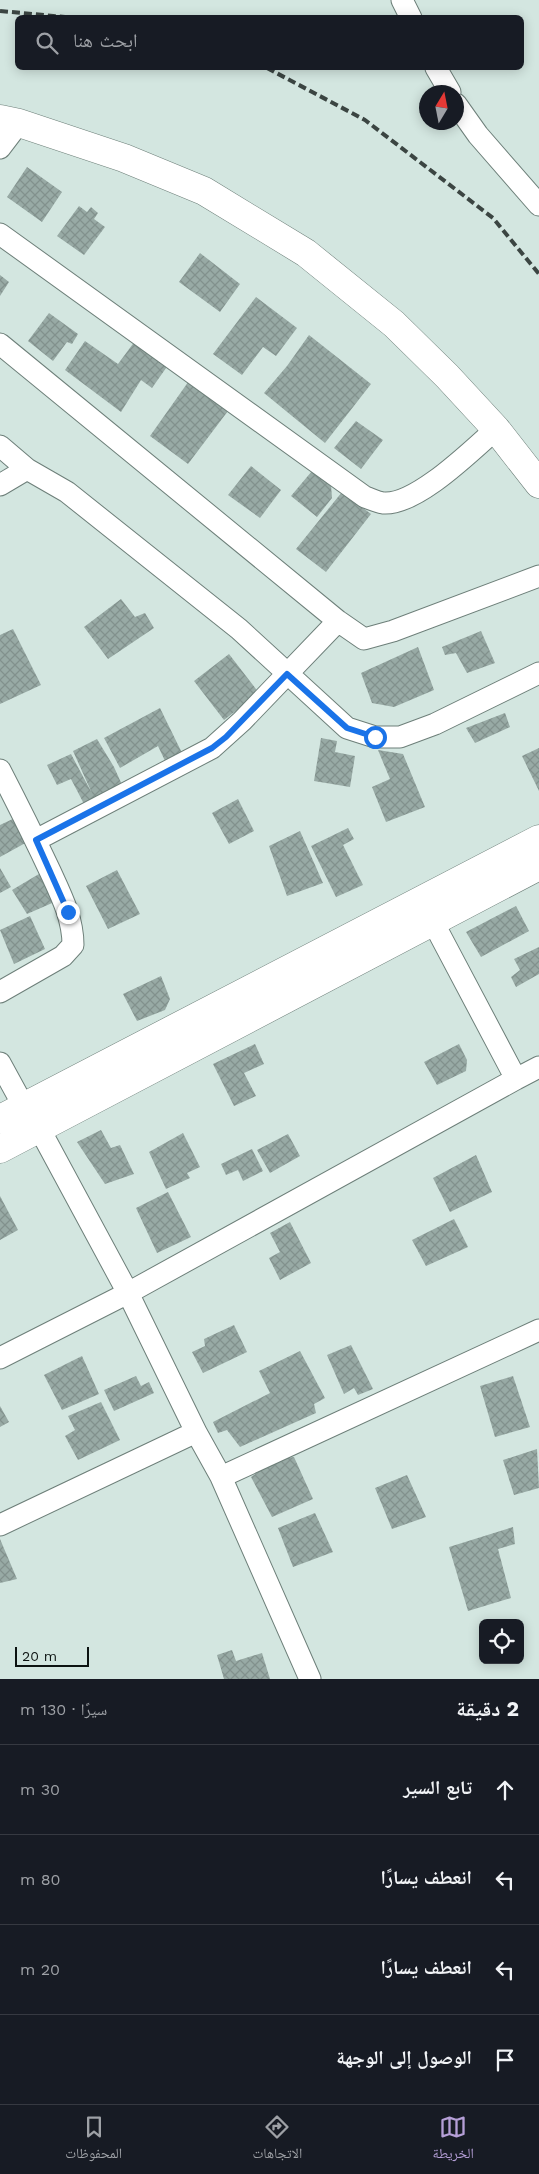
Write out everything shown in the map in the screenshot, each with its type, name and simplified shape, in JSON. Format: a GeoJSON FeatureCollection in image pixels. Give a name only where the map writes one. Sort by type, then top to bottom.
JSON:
{"type":"FeatureCollection","features":[{"type":"Feature","properties":{"kind":"main road"},"geometry":{"type":"LineString","coordinates":[[10,121],[124,158],[204,191],[306,253],[394,324],[447,376],[496,429],[539,484]]}},
{"type":"Feature","properties":{"kind":"main road"},"geometry":{"type":"LineString","coordinates":[[0,1148],[21,1118],[539,839]]}},
{"type":"Feature","properties":{"kind":"main road"},"geometry":{"type":"LineString","coordinates":[[21,1118],[433,922],[539,866]]}},
{"type":"Feature","properties":{"kind":"street"},"geometry":{"type":"LineString","coordinates":[[402,0],[409,15]]}},
{"type":"Feature","properties":{"kind":"street"},"geometry":{"type":"LineString","coordinates":[[437,70],[446,85]]}},
{"type":"Feature","properties":{"kind":"street"},"geometry":{"type":"LineString","coordinates":[[464,115],[478,135],[539,205]]}},
{"type":"Feature","properties":{"kind":"street"},"geometry":{"type":"LineString","coordinates":[[0,148],[10,121]]}},
{"type":"Feature","properties":{"kind":"street"},"geometry":{"type":"LineString","coordinates":[[0,234],[365,497],[384,503],[410,497],[423,490],[496,429]]}},
{"type":"Feature","properties":{"kind":"street"},"geometry":{"type":"LineString","coordinates":[[0,344],[338,621],[364,639],[393,631],[539,576]]}},
{"type":"Feature","properties":{"kind":"street"},"geometry":{"type":"LineString","coordinates":[[0,446],[27,469],[67,492],[239,629],[347,728],[375,737],[400,737],[435,724],[539,674]]}},
{"type":"Feature","properties":{"kind":"street"},"geometry":{"type":"LineString","coordinates":[[0,486],[27,469]]}},
{"type":"Feature","properties":{"kind":"street"},"geometry":{"type":"LineString","coordinates":[[36,840],[212,748],[226,737],[338,621]]}},
{"type":"Feature","properties":{"kind":"street"},"geometry":{"type":"LineString","coordinates":[[0,770],[36,840],[68,912],[73,931],[73,945],[63,956],[0,992]]}},
{"type":"Feature","properties":{"kind":"street"},"geometry":{"type":"LineString","coordinates":[[433,922],[516,1079]]}},
{"type":"Feature","properties":{"kind":"street"},"geometry":{"type":"LineString","coordinates":[[0,1063],[21,1118],[128,1293],[196,1432],[221,1477],[310,1679]]}},
{"type":"Feature","properties":{"kind":"street"},"geometry":{"type":"LineString","coordinates":[[0,1358],[128,1293],[539,1067]]}},
{"type":"Feature","properties":{"kind":"street"},"geometry":{"type":"LineString","coordinates":[[221,1477],[539,1330]]}},
{"type":"Feature","properties":{"kind":"street"},"geometry":{"type":"LineString","coordinates":[[0,1525],[196,1432]]}},
{"type":"Feature","properties":{"kind":"building"},"geometry":{"type":"Polygon","coordinates":[[[27,167],[62,192],[42,222],[7,197],[27,167]]]}},
{"type":"Feature","properties":{"kind":"building"},"geometry":{"type":"Polygon","coordinates":[[[79,206],[87,212],[91,207],[98,213],[94,219],[105,227],[84,255],[57,236],[79,206]]]}},
{"type":"Feature","properties":{"kind":"building"},"geometry":{"type":"Polygon","coordinates":[[[200,253],[240,284],[220,312],[179,282],[200,253]]]}},
{"type":"Feature","properties":{"kind":"building"},"geometry":{"type":"Polygon","coordinates":[[[0,275],[9,282],[0,296],[0,275]]]}},
{"type":"Feature","properties":{"kind":"building"},"geometry":{"type":"Polygon","coordinates":[[[256,297],[297,328],[276,356],[263,347],[242,375],[213,354],[256,297]]]}},
{"type":"Feature","properties":{"kind":"building"},"geometry":{"type":"Polygon","coordinates":[[[49,313],[78,334],[72,344],[67,342],[53,361],[28,341],[49,313]]]}},
{"type":"Feature","properties":{"kind":"building"},"geometry":{"type":"Polygon","coordinates":[[[309,335],[371,384],[325,443],[264,393],[287,366],[309,335]]]}},
{"type":"Feature","properties":{"kind":"building"},"geometry":{"type":"Polygon","coordinates":[[[138,337],[171,361],[152,388],[141,380],[121,412],[65,370],[85,341],[118,364],[138,337]]]}},
{"type":"Feature","properties":{"kind":"building"},"geometry":{"type":"Polygon","coordinates":[[[191,378],[231,407],[188,464],[150,436],[191,378]]]}},
{"type":"Feature","properties":{"kind":"building"},"geometry":{"type":"Polygon","coordinates":[[[356,421],[383,440],[361,469],[334,448],[356,421]]]}},
{"type":"Feature","properties":{"kind":"building"},"geometry":{"type":"Polygon","coordinates":[[[251,466],[281,490],[260,518],[228,495],[251,466]]]}},
{"type":"Feature","properties":{"kind":"building"},"geometry":{"type":"Polygon","coordinates":[[[312,471],[331,485],[332,498],[317,517],[291,496],[312,471]]]}},
{"type":"Feature","properties":{"kind":"building"},"geometry":{"type":"Polygon","coordinates":[[[342,492],[371,514],[326,572],[296,549],[342,492]]]}},
{"type":"Feature","properties":{"kind":"building"},"geometry":{"type":"Polygon","coordinates":[[[121,599],[135,617],[145,613],[154,628],[108,659],[84,627],[121,599]]]}},
{"type":"Feature","properties":{"kind":"building"},"geometry":{"type":"Polygon","coordinates":[[[13,629],[41,685],[0,704],[0,635],[13,629]]]}},
{"type":"Feature","properties":{"kind":"building"},"geometry":{"type":"Polygon","coordinates":[[[481,631],[495,663],[467,673],[456,653],[445,655],[442,647],[481,631]]]}},
{"type":"Feature","properties":{"kind":"building"},"geometry":{"type":"Polygon","coordinates":[[[418,647],[434,690],[394,707],[372,703],[361,673],[418,647]]]}},
{"type":"Feature","properties":{"kind":"building"},"geometry":{"type":"Polygon","coordinates":[[[229,654],[259,693],[224,720],[194,681],[229,654]]]}},
{"type":"Feature","properties":{"kind":"building"},"geometry":{"type":"Polygon","coordinates":[[[160,708],[183,755],[166,763],[158,746],[120,768],[104,738],[160,708]]]}},
{"type":"Feature","properties":{"kind":"building"},"geometry":{"type":"Polygon","coordinates":[[[505,713],[510,727],[475,743],[466,728],[505,713]]]}},
{"type":"Feature","properties":{"kind":"building"},"geometry":{"type":"Polygon","coordinates":[[[321,738],[337,741],[335,752],[355,756],[350,787],[314,781],[321,738]]]}},
{"type":"Feature","properties":{"kind":"building"},"geometry":{"type":"Polygon","coordinates":[[[97,739],[114,767],[123,787],[95,800],[73,751],[97,739]]]}},
{"type":"Feature","properties":{"kind":"building"},"geometry":{"type":"Polygon","coordinates":[[[539,748],[539,791],[522,756],[539,748]]]}},
{"type":"Feature","properties":{"kind":"building"},"geometry":{"type":"Polygon","coordinates":[[[378,750],[403,754],[425,807],[386,822],[372,787],[390,779],[378,750]]]}},
{"type":"Feature","properties":{"kind":"building"},"geometry":{"type":"Polygon","coordinates":[[[71,754],[95,799],[84,804],[71,779],[57,785],[47,765],[71,754]]]}},
{"type":"Feature","properties":{"kind":"building"},"geometry":{"type":"Polygon","coordinates":[[[238,799],[254,831],[229,844],[212,813],[238,799]]]}},
{"type":"Feature","properties":{"kind":"building"},"geometry":{"type":"Polygon","coordinates":[[[17,817],[29,841],[0,857],[0,825],[17,817]]]}},
{"type":"Feature","properties":{"kind":"building"},"geometry":{"type":"Polygon","coordinates":[[[348,828],[354,839],[343,845],[363,885],[336,897],[311,846],[348,828]]]}},
{"type":"Feature","properties":{"kind":"building"},"geometry":{"type":"Polygon","coordinates":[[[300,831],[323,883],[287,896],[269,846],[300,831]]]}},
{"type":"Feature","properties":{"kind":"building"},"geometry":{"type":"Polygon","coordinates":[[[0,868],[11,887],[0,893],[0,868]]]}},
{"type":"Feature","properties":{"kind":"building"},"geometry":{"type":"Polygon","coordinates":[[[117,870],[140,914],[108,929],[86,886],[117,870]]]}},
{"type":"Feature","properties":{"kind":"building"},"geometry":{"type":"Polygon","coordinates":[[[44,871],[59,900],[27,914],[12,890],[44,871]]]}},
{"type":"Feature","properties":{"kind":"building"},"geometry":{"type":"Polygon","coordinates":[[[516,906],[529,931],[481,957],[466,932],[516,906]]]}},
{"type":"Feature","properties":{"kind":"building"},"geometry":{"type":"Polygon","coordinates":[[[30,916],[45,949],[14,964],[0,930],[30,916]]]}},
{"type":"Feature","properties":{"kind":"building"},"geometry":{"type":"Polygon","coordinates":[[[539,947],[539,974],[516,987],[511,977],[520,970],[514,959],[539,947]]]}},
{"type":"Feature","properties":{"kind":"building"},"geometry":{"type":"Polygon","coordinates":[[[161,976],[170,999],[165,1010],[137,1021],[123,994],[161,976]]]}},
{"type":"Feature","properties":{"kind":"building"},"geometry":{"type":"Polygon","coordinates":[[[255,1044],[264,1064],[244,1073],[256,1096],[234,1106],[213,1064],[255,1044]]]}},
{"type":"Feature","properties":{"kind":"building"},"geometry":{"type":"Polygon","coordinates":[[[459,1044],[467,1060],[466,1071],[437,1085],[424,1062],[459,1044]]]}},
{"type":"Feature","properties":{"kind":"building"},"geometry":{"type":"Polygon","coordinates":[[[101,1130],[111,1148],[120,1145],[134,1174],[105,1184],[77,1142],[101,1130]]]}},
{"type":"Feature","properties":{"kind":"building"},"geometry":{"type":"Polygon","coordinates":[[[183,1133],[200,1167],[187,1173],[190,1178],[166,1189],[149,1152],[183,1133]]]}},
{"type":"Feature","properties":{"kind":"building"},"geometry":{"type":"Polygon","coordinates":[[[288,1134],[300,1156],[270,1173],[257,1150],[288,1134]]]}},
{"type":"Feature","properties":{"kind":"building"},"geometry":{"type":"Polygon","coordinates":[[[252,1149],[263,1171],[243,1181],[238,1170],[226,1175],[221,1164],[252,1149]]]}},
{"type":"Feature","properties":{"kind":"building"},"geometry":{"type":"Polygon","coordinates":[[[476,1155],[492,1192],[450,1212],[433,1178],[476,1155]]]}},
{"type":"Feature","properties":{"kind":"building"},"geometry":{"type":"Polygon","coordinates":[[[168,1192],[191,1237],[157,1253],[136,1208],[168,1192]]]}},
{"type":"Feature","properties":{"kind":"building"},"geometry":{"type":"Polygon","coordinates":[[[0,1196],[18,1230],[0,1240],[0,1196]]]}},
{"type":"Feature","properties":{"kind":"building"},"geometry":{"type":"Polygon","coordinates":[[[454,1219],[468,1247],[426,1266],[412,1240],[454,1219]]]}},
{"type":"Feature","properties":{"kind":"building"},"geometry":{"type":"Polygon","coordinates":[[[290,1222],[311,1263],[280,1280],[269,1258],[280,1252],[270,1233],[290,1222]]]}},
{"type":"Feature","properties":{"kind":"building"},"geometry":{"type":"Polygon","coordinates":[[[234,1325],[247,1352],[203,1373],[192,1352],[205,1346],[204,1339],[234,1325]]]}},
{"type":"Feature","properties":{"kind":"building"},"geometry":{"type":"Polygon","coordinates":[[[351,1345],[373,1389],[358,1395],[354,1388],[344,1394],[327,1355],[351,1345]]]}},
{"type":"Feature","properties":{"kind":"building"},"geometry":{"type":"Polygon","coordinates":[[[300,1351],[325,1398],[314,1404],[316,1413],[240,1447],[227,1430],[218,1433],[213,1422],[270,1393],[259,1371],[300,1351]]]}},
{"type":"Feature","properties":{"kind":"building"},"geometry":{"type":"Polygon","coordinates":[[[82,1356],[99,1394],[62,1410],[44,1375],[82,1356]]]}},
{"type":"Feature","properties":{"kind":"building"},"geometry":{"type":"Polygon","coordinates":[[[136,1376],[141,1386],[149,1382],[154,1393],[114,1411],[104,1390],[136,1376]]]}},
{"type":"Feature","properties":{"kind":"building"},"geometry":{"type":"Polygon","coordinates":[[[513,1376],[530,1427],[495,1437],[480,1386],[513,1376]]]}},
{"type":"Feature","properties":{"kind":"building"},"geometry":{"type":"Polygon","coordinates":[[[101,1402],[120,1440],[78,1460],[65,1436],[75,1430],[68,1416],[101,1402]]]}},
{"type":"Feature","properties":{"kind":"building"},"geometry":{"type":"Polygon","coordinates":[[[0,1406],[9,1422],[0,1427],[0,1406]]]}},
{"type":"Feature","properties":{"kind":"building"},"geometry":{"type":"Polygon","coordinates":[[[537,1449],[539,1488],[514,1495],[503,1460],[537,1449]]]}},
{"type":"Feature","properties":{"kind":"building"},"geometry":{"type":"Polygon","coordinates":[[[294,1457],[313,1499],[272,1517],[251,1477],[277,1459],[294,1457]]]}},
{"type":"Feature","properties":{"kind":"building"},"geometry":{"type":"Polygon","coordinates":[[[407,1475],[426,1517],[392,1529],[375,1488],[407,1475]]]}},
{"type":"Feature","properties":{"kind":"building"},"geometry":{"type":"Polygon","coordinates":[[[315,1513],[333,1552],[293,1567],[278,1528],[315,1513]]]}},
{"type":"Feature","properties":{"kind":"building"},"geometry":{"type":"Polygon","coordinates":[[[513,1527],[515,1544],[498,1549],[511,1598],[468,1611],[449,1547],[513,1527]]]}},
{"type":"Feature","properties":{"kind":"building"},"geometry":{"type":"Polygon","coordinates":[[[0,1539],[17,1579],[0,1583],[0,1539]]]}},
{"type":"Feature","properties":{"kind":"building"},"geometry":{"type":"Polygon","coordinates":[[[232,1650],[236,1661],[262,1653],[270,1679],[224,1679],[217,1655],[232,1650]]]}},
{"type":"Feature","properties":{"kind":"railway"},"geometry":{"type":"LineString","coordinates":[[0,11],[43,15]]}},
{"type":"Feature","properties":{"kind":"railway"},"geometry":{"type":"LineString","coordinates":[[271,70],[365,120],[493,218],[539,274]]}},
{"type":"Feature","properties":{"kind":"route"},"geometry":{"type":"LineString","coordinates":[[68,912],[36,840],[212,748],[226,737],[287,674],[347,728],[375,737]]}}]}
